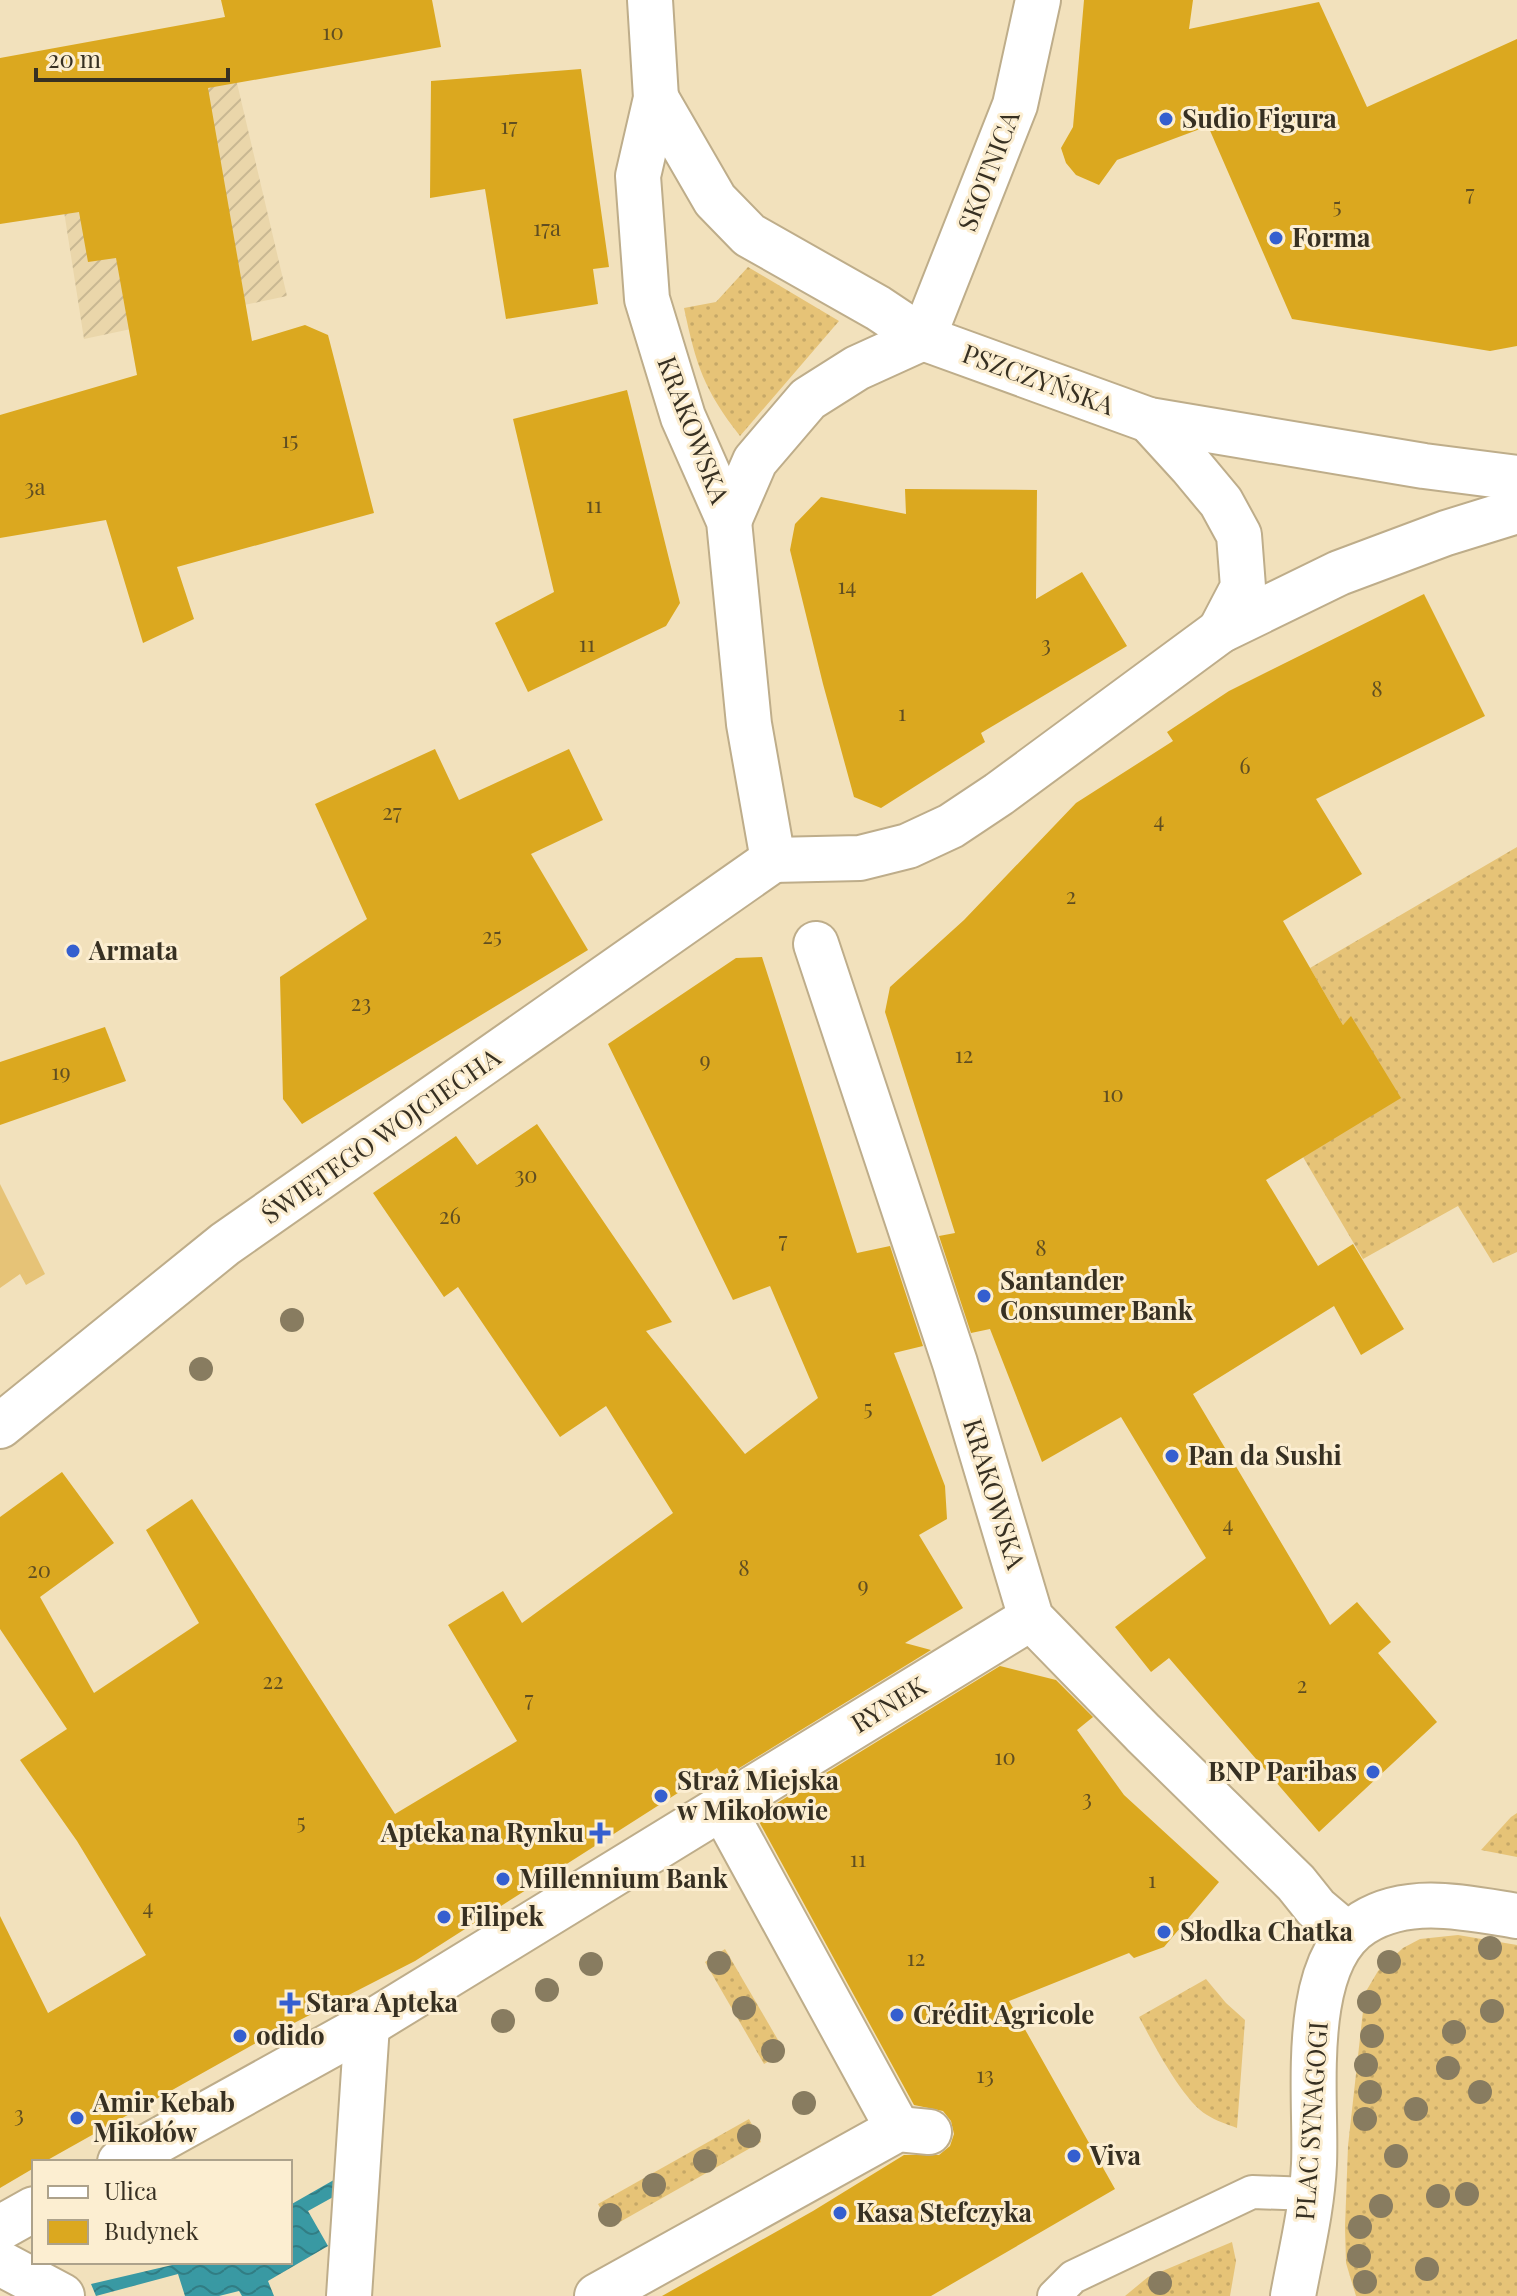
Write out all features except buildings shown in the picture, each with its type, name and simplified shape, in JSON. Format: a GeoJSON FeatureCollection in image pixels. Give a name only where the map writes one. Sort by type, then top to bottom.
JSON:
{"type":"FeatureCollection","features":[{"type":"Feature","properties":{"kind":"street","name":"KRAKOWSKA"},"geometry":{"type":"LineString","coordinates":[[650,0],[656,98],[638,176],[647,299],[683,417],[729,521],[749,724],[773,860]]}},
{"type":"Feature","properties":{"kind":"street","name":"SKOTNICA"},"geometry":{"type":"LineString","coordinates":[[923,338],[1015,105],[1038,0]]}},
{"type":"Feature","properties":{"kind":"street","name":"PSZCZYŃSKA"},"geometry":{"type":"LineString","coordinates":[[656,98],[715,200],[749,235],[878,308],[923,338],[1149,420],[1424,466],[1517,478]]}},
{"type":"Feature","properties":{"kind":"street"},"geometry":{"type":"LineString","coordinates":[[729,521],[755,461],[808,399],[857,368],[923,338]]}},
{"type":"Feature","properties":{"kind":"street"},"geometry":{"type":"LineString","coordinates":[[1149,420],[1221,502],[1239,535],[1243,587],[1220,631]]}},
{"type":"Feature","properties":{"kind":"street"},"geometry":{"type":"LineString","coordinates":[[773,860],[860,858],[908,846],[951,826],[1220,631],[1339,573],[1446,533],[1517,511]]}},
{"type":"Feature","properties":{"kind":"street","name":"ŚWIĘTEGO WOJCIECHA"},"geometry":{"type":"LineString","coordinates":[[0,1426],[225,1244],[773,860]]}},
{"type":"Feature","properties":{"kind":"street","name":"KRAKOWSKA"},"geometry":{"type":"LineString","coordinates":[[816,944],[959,1376],[1031,1618],[1296,1883],[1316,1908],[1348,1935]]}},
{"type":"Feature","properties":{"kind":"street","name":"RYNEK"},"geometry":{"type":"LineString","coordinates":[[124,2160],[367,2025],[1031,1618]]}},
{"type":"Feature","properties":{"kind":"street"},"geometry":{"type":"LineString","coordinates":[[597,2296],[914,2130],[734,1799]]}},
{"type":"Feature","properties":{"kind":"street"},"geometry":{"type":"LineString","coordinates":[[1348,1935],[1362,1923],[1412,1906],[1446,1905],[1517,1916]]}},
{"type":"Feature","properties":{"kind":"street","name":"PLAC SYNAGOGI"},"geometry":{"type":"LineString","coordinates":[[1324,2296],[1308,2214],[1314,2163],[1313,2033],[1329,1972],[1348,1935]]}},
{"type":"Feature","properties":{"kind":"street"},"geometry":{"type":"LineString","coordinates":[[349,2296],[367,2025]]}},
{"type":"Feature","properties":{"kind":"street"},"geometry":{"type":"LineString","coordinates":[[0,2228],[32,2210]]}},
{"type":"Feature","properties":{"kind":"street"},"geometry":{"type":"LineString","coordinates":[[1293,2296],[1308,2214]]}},
{"type":"Feature","properties":{"kind":"street"},"geometry":{"type":"LineString","coordinates":[[0,2263],[62,2296]]}},
{"type":"Feature","properties":{"kind":"lane"},"geometry":{"type":"LineString","coordinates":[[1054,2296],[1073,2277],[1252,2192],[1308,2214]]}},
{"type":"Feature","properties":{"kind":"shaded area"},"geometry":{"type":"Polygon","coordinates":[[[225,17],[237,83],[287,296],[84,339],[50,122],[225,17]]]}},
{"type":"Feature","properties":{"kind":"shaded area"},"geometry":{"type":"Polygon","coordinates":[[[748,267],[839,321],[740,436],[718,405],[703,376],[684,308],[716,302],[748,267]]]}},
{"type":"Feature","properties":{"kind":"shaded area"},"geometry":{"type":"Polygon","coordinates":[[[1517,847],[1517,1252],[1493,1263],[1458,1206],[1363,1259],[1303,1157],[1351,1017],[1343,1025],[1310,968],[1517,847]]]}},
{"type":"Feature","properties":{"kind":"shaded area"},"geometry":{"type":"Polygon","coordinates":[[[0,1184],[45,1274],[26,1285],[20,1274],[0,1288],[0,1184]]]}},
{"type":"Feature","properties":{"kind":"shaded area"},"geometry":{"type":"Polygon","coordinates":[[[1517,1813],[1517,1857],[1481,1850],[1511,1817],[1517,1813]]]}},
{"type":"Feature","properties":{"kind":"shaded area"},"geometry":{"type":"Polygon","coordinates":[[[1458,1935],[1517,1945],[1517,2296],[1356,2296],[1346,2263],[1345,2227],[1348,2146],[1365,1993],[1378,1971],[1403,1948],[1420,1939],[1458,1935]]]}},
{"type":"Feature","properties":{"kind":"shaded area"},"geometry":{"type":"Polygon","coordinates":[[[725,1949],[785,2052],[764,2064],[705,1962],[725,1949]]]}},
{"type":"Feature","properties":{"kind":"shaded area"},"geometry":{"type":"Polygon","coordinates":[[[1206,1979],[1245,2020],[1237,2128],[1207,2115],[1188,2097],[1139,2017],[1206,1979]]]}},
{"type":"Feature","properties":{"kind":"shaded area"},"geometry":{"type":"Polygon","coordinates":[[[749,2119],[761,2142],[611,2227],[598,2204],[749,2119]]]}},
{"type":"Feature","properties":{"kind":"shaded area"},"geometry":{"type":"Polygon","coordinates":[[[1232,2242],[1236,2261],[1230,2296],[1125,2296],[1148,2277],[1232,2242]]]}},
{"type":"Feature","properties":{"kind":"water"},"geometry":{"type":"Polygon","coordinates":[[[346,2173],[353,2186],[308,2211],[328,2246],[268,2281],[274,2296],[242,2296],[239,2291],[219,2296],[185,2296],[178,2274],[96,2296],[91,2284],[176,2264],[292,2264],[292,2204],[346,2173]]]}},
{"type":"Feature","properties":{"kind":"place","name":"Sudio Figura"},"geometry":{"type":"Point","coordinates":[1166,119]}},
{"type":"Feature","properties":{"kind":"place","name":"Forma"},"geometry":{"type":"Point","coordinates":[1276,238]}},
{"type":"Feature","properties":{"kind":"place","name":"Armata"},"geometry":{"type":"Point","coordinates":[73,951]}},
{"type":"Feature","properties":{"kind":"place","name":"Santander Consumer Bank"},"geometry":{"type":"Point","coordinates":[984,1296]}},
{"type":"Feature","properties":{"kind":"place","name":"Pan da Sushi"},"geometry":{"type":"Point","coordinates":[1172,1456]}},
{"type":"Feature","properties":{"kind":"place","name":"BNP Paribas"},"geometry":{"type":"Point","coordinates":[1373,1772]}},
{"type":"Feature","properties":{"kind":"place","name":"Straż Miejska w Mikołowie"},"geometry":{"type":"Point","coordinates":[661,1796]}},
{"type":"Feature","properties":{"kind":"place","name":"Apteka na Rynku"},"geometry":{"type":"Point","coordinates":[600,1833]}},
{"type":"Feature","properties":{"kind":"place","name":"Millennium Bank"},"geometry":{"type":"Point","coordinates":[503,1879]}},
{"type":"Feature","properties":{"kind":"place","name":"Filipek"},"geometry":{"type":"Point","coordinates":[444,1917]}},
{"type":"Feature","properties":{"kind":"place","name":"Słodka Chatka"},"geometry":{"type":"Point","coordinates":[1164,1932]}},
{"type":"Feature","properties":{"kind":"place","name":"Stara Apteka"},"geometry":{"type":"Point","coordinates":[290,2003]}},
{"type":"Feature","properties":{"kind":"place","name":"Crédit Agricole"},"geometry":{"type":"Point","coordinates":[897,2015]}},
{"type":"Feature","properties":{"kind":"place","name":"odido"},"geometry":{"type":"Point","coordinates":[240,2036]}},
{"type":"Feature","properties":{"kind":"place","name":"Amir Kebab Mikołów"},"geometry":{"type":"Point","coordinates":[77,2118]}},
{"type":"Feature","properties":{"kind":"place","name":"Viva"},"geometry":{"type":"Point","coordinates":[1074,2156]}},
{"type":"Feature","properties":{"kind":"place","name":"Kasa Stefczyka"},"geometry":{"type":"Point","coordinates":[840,2213]}}]}
